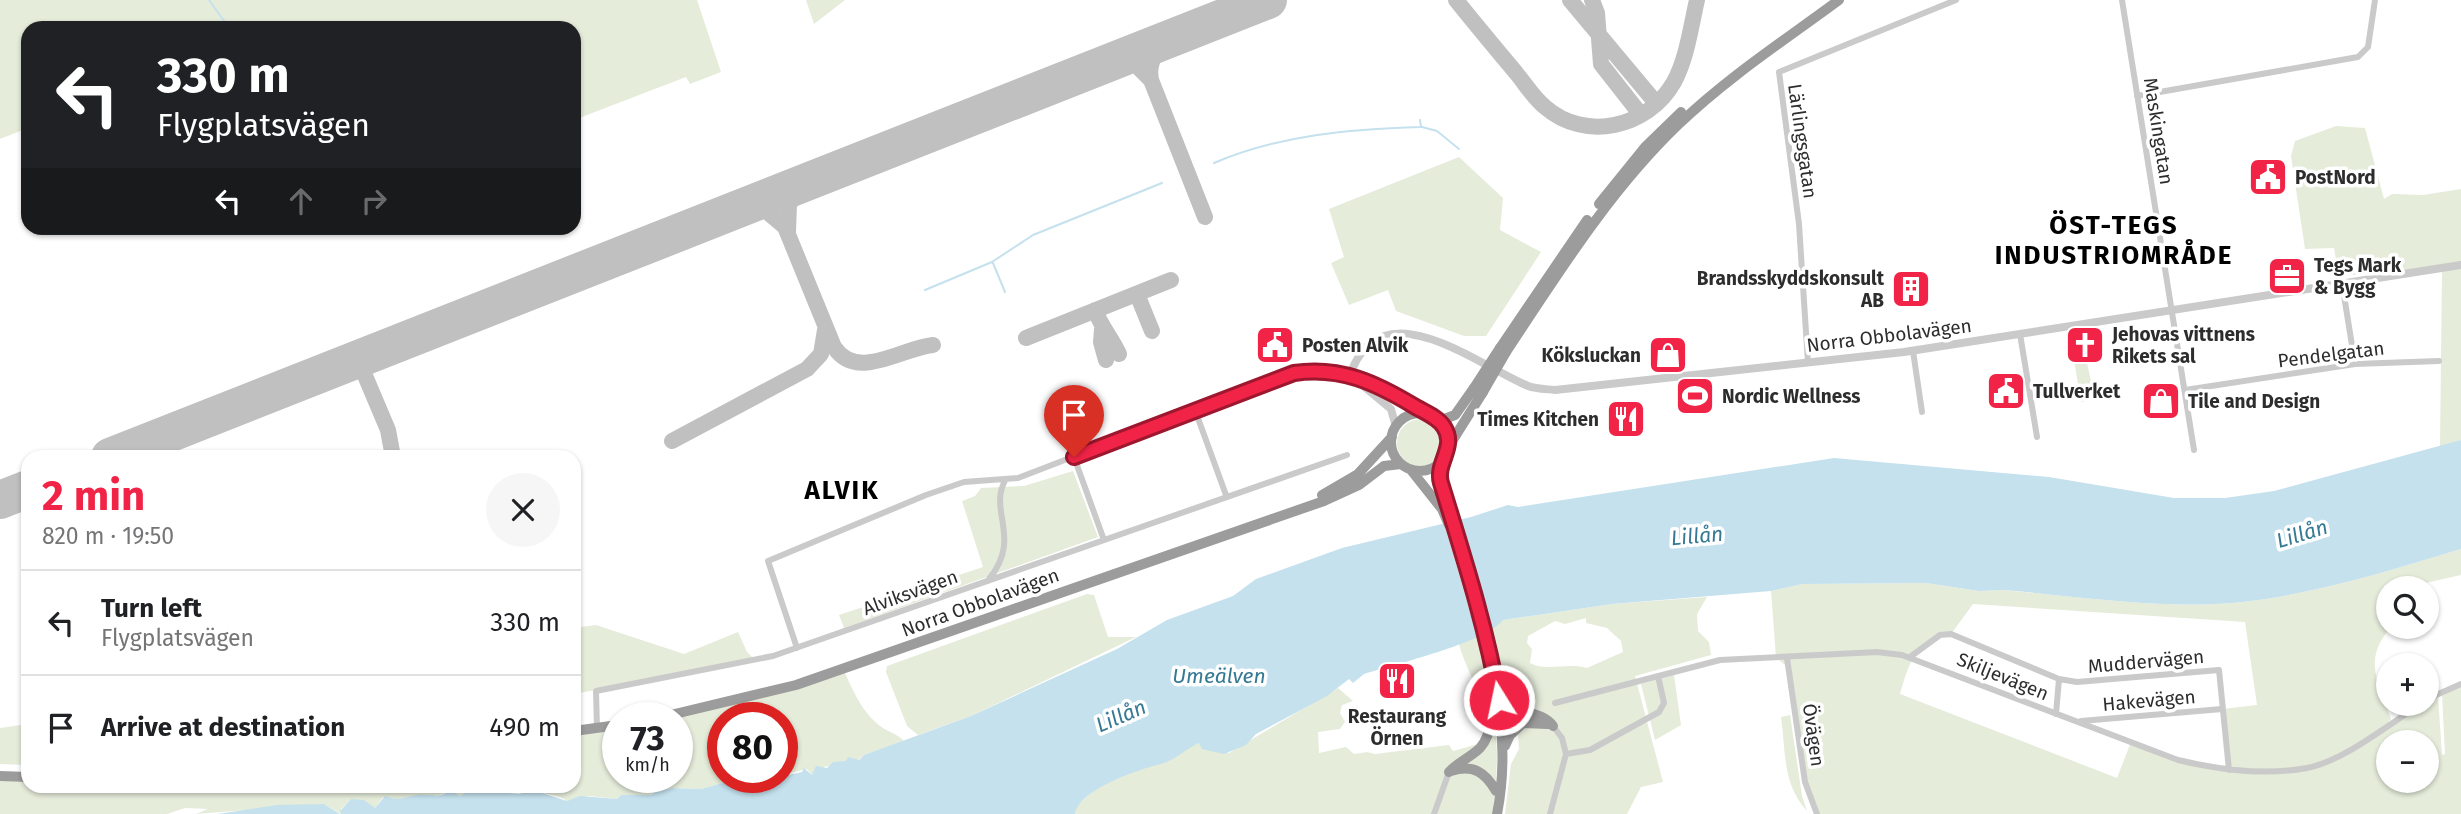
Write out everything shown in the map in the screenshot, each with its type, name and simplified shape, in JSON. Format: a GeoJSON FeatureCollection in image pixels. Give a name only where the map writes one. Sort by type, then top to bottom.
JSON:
{"type":"FeatureCollection","features":[{"type":"Feature","properties":{"kind":"highway"},"geometry":{"type":"LineString","coordinates":[[1495,814],[1503,750],[1498,695],[1445,507],[1440,477],[1443,460],[1478,390],[1582,227],[1646,146],[1718,80],[1828,0]]}},
{"type":"Feature","properties":{"kind":"highway"},"geometry":{"type":"LineString","coordinates":[[1503,350],[1590,228],[1653,150],[1727,82],[1839,0]]}},
{"type":"Feature","properties":{"kind":"highway"},"geometry":{"type":"LineString","coordinates":[[1439,421],[1455,415],[1478,390]]}},
{"type":"Feature","properties":{"kind":"highway"},"geometry":{"type":"LineString","coordinates":[[1445,507],[1392,450],[1394,432],[1411,415],[1428,415],[1439,421],[1447,433],[1449,447]]}},
{"type":"Feature","properties":{"kind":"highway","name":"Norra Obbolavägen"},"geometry":{"type":"LineString","coordinates":[[1309,505],[1358,474],[1394,432]]}},
{"type":"Feature","properties":{"kind":"highway"},"geometry":{"type":"LineString","coordinates":[[1406,467],[1425,471],[1443,460]]}},
{"type":"Feature","properties":{"kind":"highway","name":"Norra Obbolavägen"},"geometry":{"type":"LineString","coordinates":[[693,710],[796,685],[1349,491],[1388,464],[1406,467]]}},
{"type":"Feature","properties":{"kind":"highway"},"geometry":{"type":"LineString","coordinates":[[1447,774],[1475,752],[1486,738],[1491,712],[1489,664]]}},
{"type":"Feature","properties":{"kind":"highway"},"geometry":{"type":"LineString","coordinates":[[1489,664],[1497,719],[1495,814]]}},
{"type":"Feature","properties":{"kind":"highway"},"geometry":{"type":"LineString","coordinates":[[1498,695],[1511,708],[1544,717],[1553,726]]}},
{"type":"Feature","properties":{"kind":"highway"},"geometry":{"type":"LineString","coordinates":[[1503,750],[1510,735],[1523,723],[1553,726]]}},
{"type":"Feature","properties":{"kind":"highway"},"geometry":{"type":"LineString","coordinates":[[581,731],[602,728]]}},
{"type":"Feature","properties":{"kind":"highway"},"geometry":{"type":"LineString","coordinates":[[1447,774],[1467,768],[1476,769],[1486,775],[1496,792]]}},
{"type":"Feature","properties":{"kind":"highway"},"geometry":{"type":"LineString","coordinates":[[0,776],[21,777]]}},
{"type":"Feature","properties":{"kind":"street","name":"Lärlingsgatan"},"geometry":{"type":"LineString","coordinates":[[1808,363],[1799,224],[1779,72],[1956,0]]}},
{"type":"Feature","properties":{"kind":"street","name":"Maskingatan"},"geometry":{"type":"LineString","coordinates":[[2122,0],[2194,450]]}},
{"type":"Feature","properties":{"kind":"street"},"geometry":{"type":"LineString","coordinates":[[2137,96],[2358,57],[2368,47],[2375,0]]}},
{"type":"Feature","properties":{"kind":"street","name":"Norra Obbolavägen"},"geometry":{"type":"LineString","coordinates":[[1350,375],[1357,357],[1366,346],[1392,335],[1412,333],[1443,343],[1530,387],[1555,390],[1913,351],[2171,308],[2461,265]]}},
{"type":"Feature","properties":{"kind":"street"},"geometry":{"type":"LineString","coordinates":[[2342,283],[2355,364]]}},
{"type":"Feature","properties":{"kind":"street"},"geometry":{"type":"LineString","coordinates":[[2020,334],[2036,437]]}},
{"type":"Feature","properties":{"kind":"street"},"geometry":{"type":"LineString","coordinates":[[1913,351],[1922,412]]}},
{"type":"Feature","properties":{"kind":"street","name":"Pendelgatan"},"geometry":{"type":"LineString","coordinates":[[2185,390],[2355,364],[2439,361]]}},
{"type":"Feature","properties":{"kind":"street"},"geometry":{"type":"LineString","coordinates":[[797,648],[768,561],[964,482],[1018,478],[1294,373],[1318,371],[1350,375],[1369,381],[1428,415]]}},
{"type":"Feature","properties":{"kind":"street"},"geometry":{"type":"LineString","coordinates":[[1350,375],[1391,409],[1394,432]]}},
{"type":"Feature","properties":{"kind":"street"},"geometry":{"type":"LineString","coordinates":[[1195,410],[1226,495]]}},
{"type":"Feature","properties":{"kind":"street","name":"Alviksvägen"},"geometry":{"type":"LineString","coordinates":[[597,729],[596,691],[773,656],[1226,495],[1347,455]]}},
{"type":"Feature","properties":{"kind":"street"},"geometry":{"type":"LineString","coordinates":[[1074,457],[1104,540]]}},
{"type":"Feature","properties":{"kind":"street"},"geometry":{"type":"LineString","coordinates":[[987,581],[999,565],[1005,550],[1000,495],[1006,479]]}},
{"type":"Feature","properties":{"kind":"street","name":"Muddervägen"},"geometry":{"type":"LineString","coordinates":[[1910,657],[1940,635],[1951,634],[2059,679],[2077,682],[2219,670],[2229,770]]}},
{"type":"Feature","properties":{"kind":"street","name":"Skiljevägen"},"geometry":{"type":"LineString","coordinates":[[1555,703],[1720,660],[1877,652],[1910,657],[2178,760],[2229,770],[2259,772],[2307,768],[2347,751],[2402,716]]}},
{"type":"Feature","properties":{"kind":"street","name":"Övägen"},"geometry":{"type":"LineString","coordinates":[[1787,658],[1805,782],[1817,814]]}},
{"type":"Feature","properties":{"kind":"street"},"geometry":{"type":"LineString","coordinates":[[1566,754],[1590,750],[1659,712],[1664,703],[1658,676]]}},
{"type":"Feature","properties":{"kind":"street"},"geometry":{"type":"LineString","coordinates":[[2056,714],[2059,679]]}},
{"type":"Feature","properties":{"kind":"street"},"geometry":{"type":"LineString","coordinates":[[2439,694],[2461,684]]}},
{"type":"Feature","properties":{"kind":"street","name":"Hakevägen"},"geometry":{"type":"LineString","coordinates":[[2078,722],[2222,709]]}},
{"type":"Feature","properties":{"kind":"street"},"geometry":{"type":"LineString","coordinates":[[1550,814],[1566,754],[1563,738],[1553,726]]}},
{"type":"Feature","properties":{"kind":"street"},"geometry":{"type":"LineString","coordinates":[[1434,814],[1447,774]]}},
{"type":"Feature","properties":{"kind":"green space"},"geometry":{"type":"Polygon","coordinates":[[[0,0],[697,0],[721,72],[690,84],[686,77],[581,117],[581,21],[21,21],[21,131],[0,139],[0,0]]]}},
{"type":"Feature","properties":{"kind":"green space"},"geometry":{"type":"Polygon","coordinates":[[[806,0],[845,0],[814,24],[806,0]]]}},
{"type":"Feature","properties":{"kind":"green space"},"geometry":{"type":"Polygon","coordinates":[[[2336,126],[2365,128],[2384,199],[2392,194],[2423,195],[2461,189],[2461,440],[2440,448],[2442,268],[2339,276],[2334,248],[2305,249],[2291,156],[2295,141],[2336,126]]]}},
{"type":"Feature","properties":{"kind":"green space"},"geometry":{"type":"Polygon","coordinates":[[[1459,157],[1503,198],[1500,230],[1541,252],[1486,336],[1464,336],[1396,311],[1388,290],[1349,305],[1331,263],[1344,257],[1329,209],[1459,157]]]}},
{"type":"Feature","properties":{"kind":"green space"},"geometry":{"type":"Polygon","coordinates":[[[2094,332],[2088,338],[2073,341],[2076,355],[2085,354],[2095,399],[2081,402],[2070,336],[2094,332]]]}},
{"type":"Feature","properties":{"kind":"green space"},"geometry":{"type":"Polygon","coordinates":[[[1421,419],[1438,426],[1445,443],[1438,460],[1421,467],[1404,460],[1397,443],[1404,426],[1421,419]]]}},
{"type":"Feature","properties":{"kind":"green space"},"geometry":{"type":"Polygon","coordinates":[[[1073,471],[1098,537],[844,628],[839,615],[983,567],[962,501],[975,496],[981,488],[1024,486],[1073,471]]]}},
{"type":"Feature","properties":{"kind":"green space"},"geometry":{"type":"Polygon","coordinates":[[[2461,549],[2461,575],[2439,580],[2439,576],[2376,576],[2376,639],[2383,639],[2376,653],[2375,664],[2376,716],[2390,716],[2391,719],[2386,725],[2402,716],[2439,716],[2439,711],[2442,755],[2445,754],[2442,693],[2461,686],[2461,814],[1817,814],[1812,808],[1788,667],[1776,658],[1771,591],[1802,584],[1926,583],[1979,591],[2003,590],[2131,602],[2197,604],[2259,600],[2361,578],[2461,549]],[[1973,604],[1951,634],[1929,641],[1915,655],[1900,694],[2117,778],[2131,742],[2178,760],[2229,770],[2222,709],[2257,705],[2245,622],[1973,604]]]}},
{"type":"Feature","properties":{"kind":"green space"},"geometry":{"type":"Polygon","coordinates":[[[1087,594],[1094,595],[1108,637],[1136,637],[971,716],[918,735],[907,726],[886,672],[887,666],[1087,594]]]}},
{"type":"Feature","properties":{"kind":"green space"},"geometry":{"type":"Polygon","coordinates":[[[1707,597],[1697,614],[1698,631],[1709,642],[1711,655],[1635,676],[1663,782],[1641,787],[1627,814],[1505,814],[1511,764],[1519,749],[1517,720],[1510,690],[1499,675],[1489,631],[1503,620],[1612,604],[1707,597]],[[1586,618],[1565,624],[1555,621],[1528,636],[1527,643],[1532,649],[1530,663],[1543,667],[1587,668],[1623,652],[1621,641],[1607,628],[1586,623],[1586,618]]]}},
{"type":"Feature","properties":{"kind":"green space"},"geometry":{"type":"Polygon","coordinates":[[[596,625],[684,654],[738,632],[747,652],[755,660],[581,693],[581,627],[596,625]]]}},
{"type":"Feature","properties":{"kind":"green space"},"geometry":{"type":"Polygon","coordinates":[[[1484,633],[1492,659],[1484,662],[1492,702],[1497,755],[1492,814],[1075,814],[1076,807],[1096,788],[1199,743],[1229,753],[1338,688],[1353,701],[1342,705],[1340,713],[1345,722],[1340,729],[1318,732],[1319,753],[1346,747],[1354,754],[1375,754],[1449,745],[1453,751],[1478,744],[1483,733],[1482,707],[1459,644],[1484,633]]]}},
{"type":"Feature","properties":{"kind":"green space"},"geometry":{"type":"Polygon","coordinates":[[[843,669],[868,714],[880,726],[904,741],[864,755],[858,760],[824,767],[812,775],[807,769],[798,771],[798,702],[731,702],[843,669]]]}},
{"type":"Feature","properties":{"kind":"green space"},"geometry":{"type":"Polygon","coordinates":[[[1674,675],[1681,725],[1655,740],[1641,684],[1674,675]]]}},
{"type":"Feature","properties":{"kind":"green space"},"geometry":{"type":"Polygon","coordinates":[[[707,709],[707,787],[693,789],[693,713],[707,709]]]}},
{"type":"Feature","properties":{"kind":"green space"},"geometry":{"type":"Polygon","coordinates":[[[1790,715],[1802,796],[1807,811],[1793,790],[1786,767],[1781,717],[1790,715]]]}},
{"type":"Feature","properties":{"kind":"green space"},"geometry":{"type":"Polygon","coordinates":[[[21,725],[21,765],[0,764],[0,728],[21,725]]]}},
{"type":"Feature","properties":{"kind":"green space"},"geometry":{"type":"Polygon","coordinates":[[[602,727],[602,793],[658,793],[621,795],[617,799],[589,796],[567,801],[538,793],[581,793],[581,730],[602,727]]]}},
{"type":"Feature","properties":{"kind":"green space"},"geometry":{"type":"Polygon","coordinates":[[[0,776],[21,777],[21,793],[443,793],[397,800],[383,797],[375,808],[351,799],[341,809],[341,814],[324,804],[196,814],[208,809],[185,808],[167,814],[0,814],[0,776]]]}},
{"type":"Feature","properties":{"kind":"green space"},"geometry":{"type":"Polygon","coordinates":[[[455,793],[484,793],[460,796],[455,793]]]}},
{"type":"Feature","properties":{"kind":"water","name":"Umeälven"},"geometry":{"type":"Polygon","coordinates":[[[2461,440],[2461,549],[2361,578],[2259,600],[2197,604],[2132,602],[2004,590],[1979,591],[1926,583],[1802,584],[1771,591],[1612,604],[1503,620],[1493,629],[1459,645],[1364,674],[1353,683],[1349,679],[1327,696],[1256,734],[1246,745],[1224,754],[1202,749],[1199,743],[1166,762],[1112,782],[1087,796],[1075,814],[341,814],[340,811],[351,799],[364,800],[375,808],[385,796],[398,799],[446,793],[460,796],[466,793],[542,793],[567,801],[580,796],[617,799],[621,795],[693,793],[693,789],[707,787],[707,793],[798,793],[798,773],[804,768],[812,775],[816,766],[827,768],[833,762],[846,761],[848,757],[859,760],[864,755],[971,716],[1117,649],[1167,620],[1233,596],[1256,579],[1342,548],[1471,517],[1508,505],[1518,507],[1834,458],[2049,477],[2174,498],[2225,498],[2274,491],[2461,440]]]}},
{"type":"Feature","properties":{"kind":"water"},"geometry":{"type":"Polygon","coordinates":[[[324,804],[340,814],[217,814],[277,805],[324,804]]]}},
{"type":"Feature","properties":{"kind":"pier"},"geometry":{"type":"Polygon","coordinates":[[[1460,516],[1491,634],[1478,640],[1443,519],[1460,516]]]}},
{"type":"Feature","properties":{"kind":"waterway"},"geometry":{"type":"LineString","coordinates":[[209,0],[224,21]]}},
{"type":"Feature","properties":{"kind":"waterway"},"geometry":{"type":"LineString","coordinates":[[1214,163],[1264,146],[1316,135],[1421,127],[1420,120]]}},
{"type":"Feature","properties":{"kind":"waterway"},"geometry":{"type":"LineString","coordinates":[[1422,127],[1437,131],[1459,149]]}},
{"type":"Feature","properties":{"kind":"waterway"},"geometry":{"type":"LineString","coordinates":[[925,290],[992,262],[1033,235],[1162,183]]}},
{"type":"Feature","properties":{"kind":"waterway"},"geometry":{"type":"LineString","coordinates":[[993,263],[1005,292]]}},
{"type":"Feature","properties":{"kind":"taxiway"},"geometry":{"type":"LineString","coordinates":[[1456,0],[1545,107],[1561,118],[1597,127],[1632,119],[1663,98],[1682,63],[1697,0]]}},
{"type":"Feature","properties":{"kind":"taxiway"},"geometry":{"type":"LineString","coordinates":[[1570,0],[1656,103]]}},
{"type":"Feature","properties":{"kind":"taxiway"},"geometry":{"type":"LineString","coordinates":[[1592,0],[1597,13],[1601,64],[1641,115]]}},
{"type":"Feature","properties":{"kind":"taxiway"},"geometry":{"type":"LineString","coordinates":[[1151,80],[1153,59],[1165,44],[1177,36]]}},
{"type":"Feature","properties":{"kind":"taxiway"},"geometry":{"type":"LineString","coordinates":[[1108,63],[1134,63],[1151,80],[1205,217]]}},
{"type":"Feature","properties":{"kind":"taxiway"},"geometry":{"type":"LineString","coordinates":[[788,232],[789,204],[807,182]]}},
{"type":"Feature","properties":{"kind":"taxiway"},"geometry":{"type":"LineString","coordinates":[[738,209],[765,210],[785,227],[834,347],[844,357],[867,363],[933,345]]}},
{"type":"Feature","properties":{"kind":"taxiway"},"geometry":{"type":"LineString","coordinates":[[1026,338],[1171,280]]}},
{"type":"Feature","properties":{"kind":"taxiway"},"geometry":{"type":"LineString","coordinates":[[1137,294],[1152,331]]}},
{"type":"Feature","properties":{"kind":"taxiway"},"geometry":{"type":"LineString","coordinates":[[1095,310],[1119,354]]}},
{"type":"Feature","properties":{"kind":"taxiway"},"geometry":{"type":"LineString","coordinates":[[1102,329],[1101,342],[1106,360]]}},
{"type":"Feature","properties":{"kind":"taxiway"},"geometry":{"type":"LineString","coordinates":[[672,441],[807,369],[821,354],[825,330]]}},
{"type":"Feature","properties":{"kind":"taxiway"},"geometry":{"type":"LineString","coordinates":[[358,359],[388,430],[392,450]]}},
{"type":"Feature","properties":{"kind":"runway"},"geometry":{"type":"LineString","coordinates":[[128,450],[1268,0]]}},
{"type":"Feature","properties":{"kind":"runway"},"geometry":{"type":"LineString","coordinates":[[0,500],[21,492]]}},
{"type":"Feature","properties":{"kind":"place","name":"PostNord"},"geometry":{"type":"Point","coordinates":[2268,177]}},
{"type":"Feature","properties":{"kind":"place","name":"Tegs Mark & Bygg"},"geometry":{"type":"Point","coordinates":[2287,276]}},
{"type":"Feature","properties":{"kind":"place","name":"Brandsskyddskonsult AB"},"geometry":{"type":"Point","coordinates":[1911,289]}},
{"type":"Feature","properties":{"kind":"place","name":"Posten Alvik"},"geometry":{"type":"Point","coordinates":[1275,345]}},
{"type":"Feature","properties":{"kind":"place","name":"Jehovas vittnens Rikets sal"},"geometry":{"type":"Point","coordinates":[2085,345]}},
{"type":"Feature","properties":{"kind":"place","name":"Köksluckan"},"geometry":{"type":"Point","coordinates":[1668,355]}},
{"type":"Feature","properties":{"kind":"place","name":"Tullverket"},"geometry":{"type":"Point","coordinates":[2006,391]}},
{"type":"Feature","properties":{"kind":"place","name":"Nordic Wellness"},"geometry":{"type":"Point","coordinates":[1695,396]}},
{"type":"Feature","properties":{"kind":"place","name":"Tile and Design"},"geometry":{"type":"Point","coordinates":[2161,401]}},
{"type":"Feature","properties":{"kind":"place","name":"Times Kitchen"},"geometry":{"type":"Point","coordinates":[1626,419]}},
{"type":"Feature","properties":{"kind":"place","name":"Restaurang Örnen"},"geometry":{"type":"Point","coordinates":[1397,681]}},
{"type":"Feature","properties":{"kind":"district","name":"ÖST-TEGS INDUSTRIOMRÅDE"},"geometry":{"type":"Point","coordinates":[2114,240]}},
{"type":"Feature","properties":{"kind":"district","name":"ALVIK"},"geometry":{"type":"Point","coordinates":[842,490]}},
{"type":"Feature","properties":{"kind":"route"},"geometry":{"type":"LineString","coordinates":[[1074,457],[1294,373],[1318,371],[1361,377],[1393,393],[1436,418],[1445,427],[1449,447],[1443,460],[1440,482],[1463,552],[1492,659],[1499,700]]}},
{"type":"Feature","properties":{"kind":"water label","name":"Lillån"},"geometry":{"type":"Point","coordinates":[2302,534]}},
{"type":"Feature","properties":{"kind":"water label","name":"Lillån"},"geometry":{"type":"Point","coordinates":[1697,536]}},
{"type":"Feature","properties":{"kind":"water label","name":"Lillån"},"geometry":{"type":"Point","coordinates":[1121,716]}}]}
